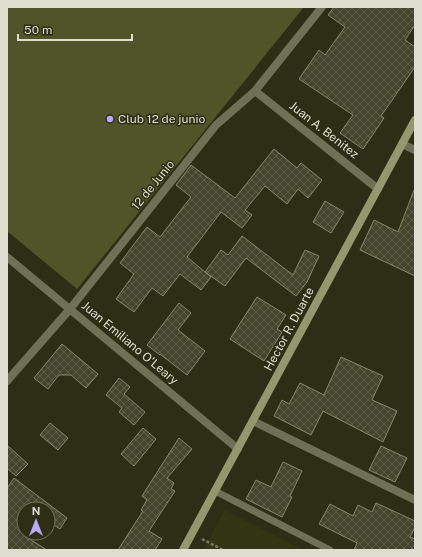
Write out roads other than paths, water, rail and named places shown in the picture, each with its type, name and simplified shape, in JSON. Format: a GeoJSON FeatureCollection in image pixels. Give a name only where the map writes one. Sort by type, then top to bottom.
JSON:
{"type":"FeatureCollection","features":[{"type":"Feature","properties":{"kind":"street","name":"12 de Junio"},"geometry":{"type":"LineString","coordinates":[[7,381],[70,308],[216,125],[255,91],[322,7]]}},
{"type":"Feature","properties":{"kind":"street","name":"Juan A. Benitez"},"geometry":{"type":"LineString","coordinates":[[255,91],[378,189]]}},
{"type":"Feature","properties":{"kind":"street","name":"Hector R. Duarte"},"geometry":{"type":"LineString","coordinates":[[183,550],[415,120]]}},
{"type":"Feature","properties":{"kind":"street"},"geometry":{"type":"LineString","coordinates":[[402,144],[415,150]]}},
{"type":"Feature","properties":{"kind":"street","name":"Juan Emiliano O'Leary"},"geometry":{"type":"LineString","coordinates":[[7,256],[238,449]]}},
{"type":"Feature","properties":{"kind":"street"},"geometry":{"type":"LineString","coordinates":[[253,421],[415,500]]}},
{"type":"Feature","properties":{"kind":"lane"},"geometry":{"type":"LineString","coordinates":[[215,491],[330,550]]}},
{"type":"Feature","properties":{"kind":"place","name":"Club 12 de junio"},"geometry":{"type":"Point","coordinates":[110,119]}}]}
